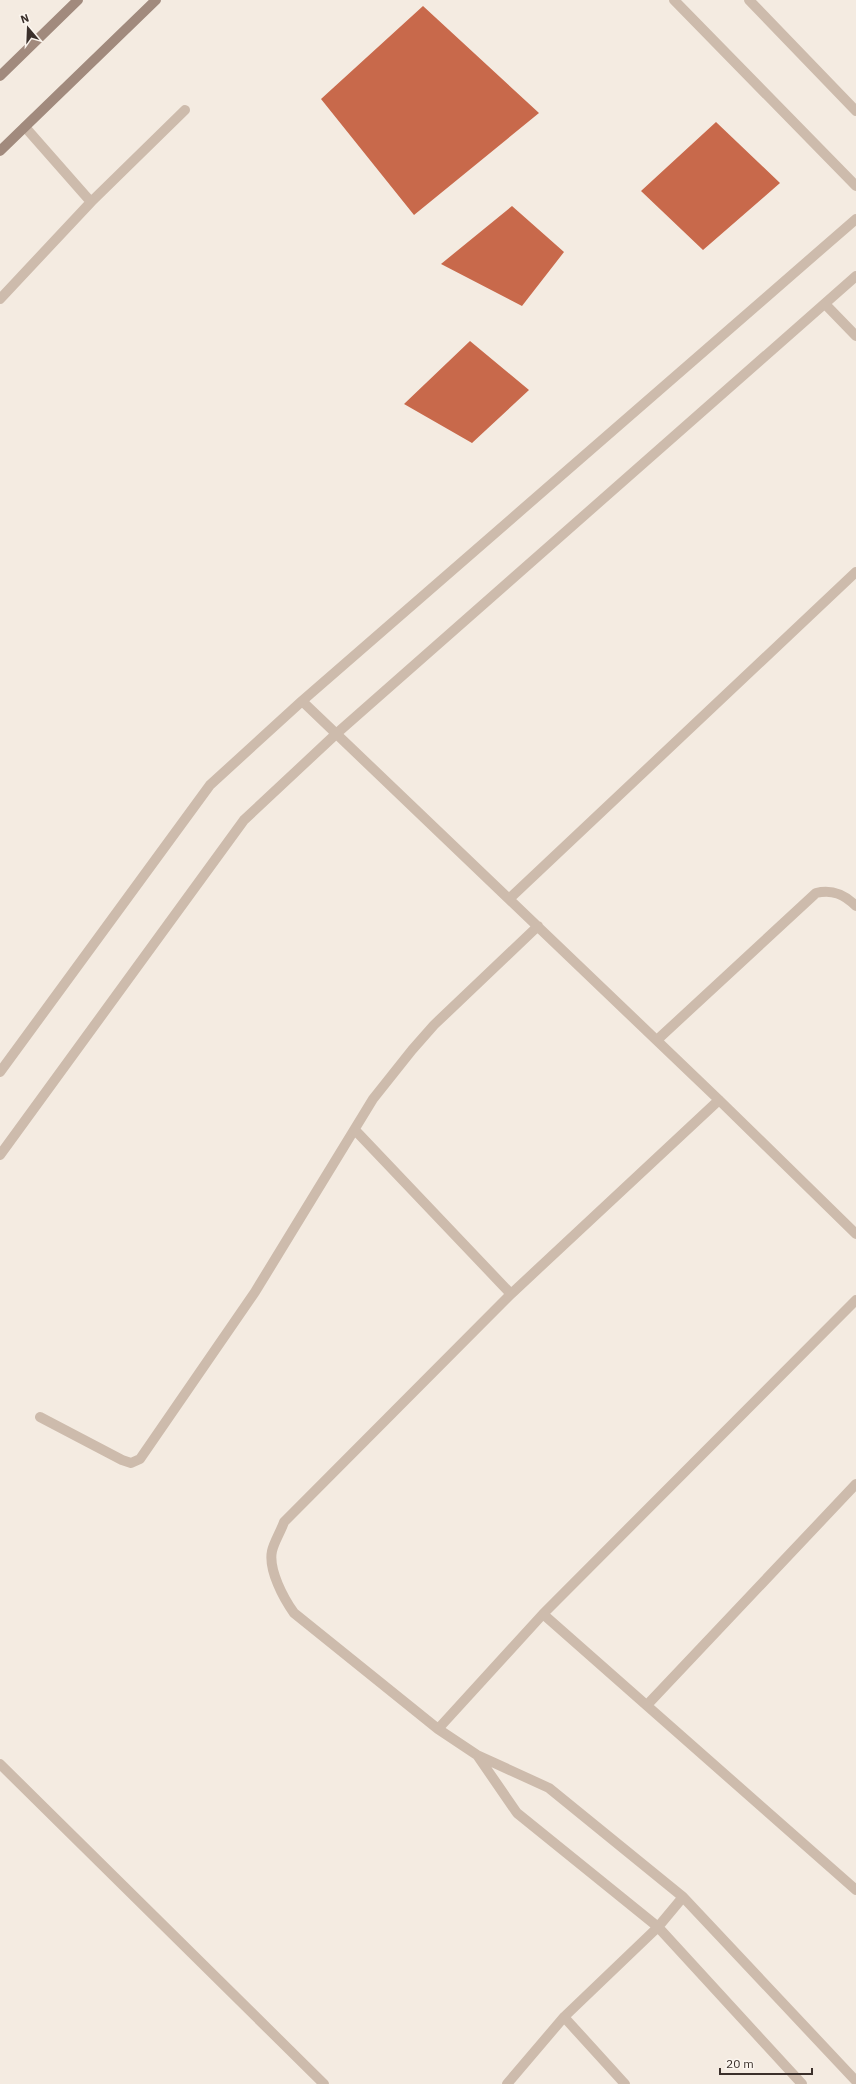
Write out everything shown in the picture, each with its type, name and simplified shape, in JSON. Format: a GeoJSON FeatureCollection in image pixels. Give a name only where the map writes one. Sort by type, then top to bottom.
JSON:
{"type":"FeatureCollection","features":[{"type":"Feature","properties":{"kind":"street"},"geometry":{"type":"LineString","coordinates":[[0,76],[78,0]]}},
{"type":"Feature","properties":{"kind":"street"},"geometry":{"type":"LineString","coordinates":[[0,151],[156,0]]}},
{"type":"Feature","properties":{"kind":"street"},"geometry":{"type":"LineString","coordinates":[[674,0],[856,186]]}},
{"type":"Feature","properties":{"kind":"street"},"geometry":{"type":"LineString","coordinates":[[749,0],[856,111]]}},
{"type":"Feature","properties":{"kind":"street"},"geometry":{"type":"LineString","coordinates":[[0,299],[91,202],[186,110]]}},
{"type":"Feature","properties":{"kind":"street"},"geometry":{"type":"LineString","coordinates":[[25,127],[91,202]]}},
{"type":"Feature","properties":{"kind":"street"},"geometry":{"type":"LineString","coordinates":[[0,1072],[210,785],[302,702],[856,219]]}},
{"type":"Feature","properties":{"kind":"street"},"geometry":{"type":"LineString","coordinates":[[0,1155],[244,820],[336,734],[856,276]]}},
{"type":"Feature","properties":{"kind":"street"},"geometry":{"type":"LineString","coordinates":[[825,304],[856,336]]}},
{"type":"Feature","properties":{"kind":"street"},"geometry":{"type":"LineString","coordinates":[[509,899],[856,572]]}},
{"type":"Feature","properties":{"kind":"street"},"geometry":{"type":"LineString","coordinates":[[302,702],[657,1040],[856,1234]]}},
{"type":"Feature","properties":{"kind":"street"},"geometry":{"type":"LineString","coordinates":[[657,1040],[816,893],[826,890],[835,892],[849,899],[856,906]]}},
{"type":"Feature","properties":{"kind":"street"},"geometry":{"type":"LineString","coordinates":[[40,1417],[122,1460],[131,1463],[140,1459],[254,1292],[374,1099],[412,1050],[434,1025],[538,926]]}},
{"type":"Feature","properties":{"kind":"street"},"geometry":{"type":"LineString","coordinates":[[719,1100],[511,1294],[284,1522],[272,1552],[275,1576],[284,1599],[294,1613],[438,1729],[477,1755],[549,1788],[682,1897],[856,2082]]}},
{"type":"Feature","properties":{"kind":"street"},"geometry":{"type":"LineString","coordinates":[[355,1130],[511,1294]]}},
{"type":"Feature","properties":{"kind":"street"},"geometry":{"type":"LineString","coordinates":[[438,1729],[543,1614],[856,1300]]}},
{"type":"Feature","properties":{"kind":"street"},"geometry":{"type":"LineString","coordinates":[[647,1705],[854,1491]]}},
{"type":"Feature","properties":{"kind":"street"},"geometry":{"type":"LineString","coordinates":[[543,1614],[856,1890]]}},
{"type":"Feature","properties":{"kind":"street"},"geometry":{"type":"LineString","coordinates":[[477,1755],[517,1813],[658,1927],[802,2084]]}},
{"type":"Feature","properties":{"kind":"street"},"geometry":{"type":"LineString","coordinates":[[0,1764],[324,2084]]}},
{"type":"Feature","properties":{"kind":"street"},"geometry":{"type":"LineString","coordinates":[[507,2084],[564,2017],[658,1927],[682,1897]]}},
{"type":"Feature","properties":{"kind":"street"},"geometry":{"type":"LineString","coordinates":[[564,2017],[625,2084]]}},
{"type":"Feature","properties":{"kind":"building"},"geometry":{"type":"Polygon","coordinates":[[[423,6],[539,113],[414,215],[321,99],[423,6]]]}},
{"type":"Feature","properties":{"kind":"building"},"geometry":{"type":"Polygon","coordinates":[[[716,122],[780,183],[703,250],[641,191],[716,122]]]}},
{"type":"Feature","properties":{"kind":"building"},"geometry":{"type":"Polygon","coordinates":[[[512,206],[564,252],[522,306],[441,264],[512,206]]]}},
{"type":"Feature","properties":{"kind":"building"},"geometry":{"type":"Polygon","coordinates":[[[470,341],[529,390],[472,443],[404,404],[470,341]]]}}]}
